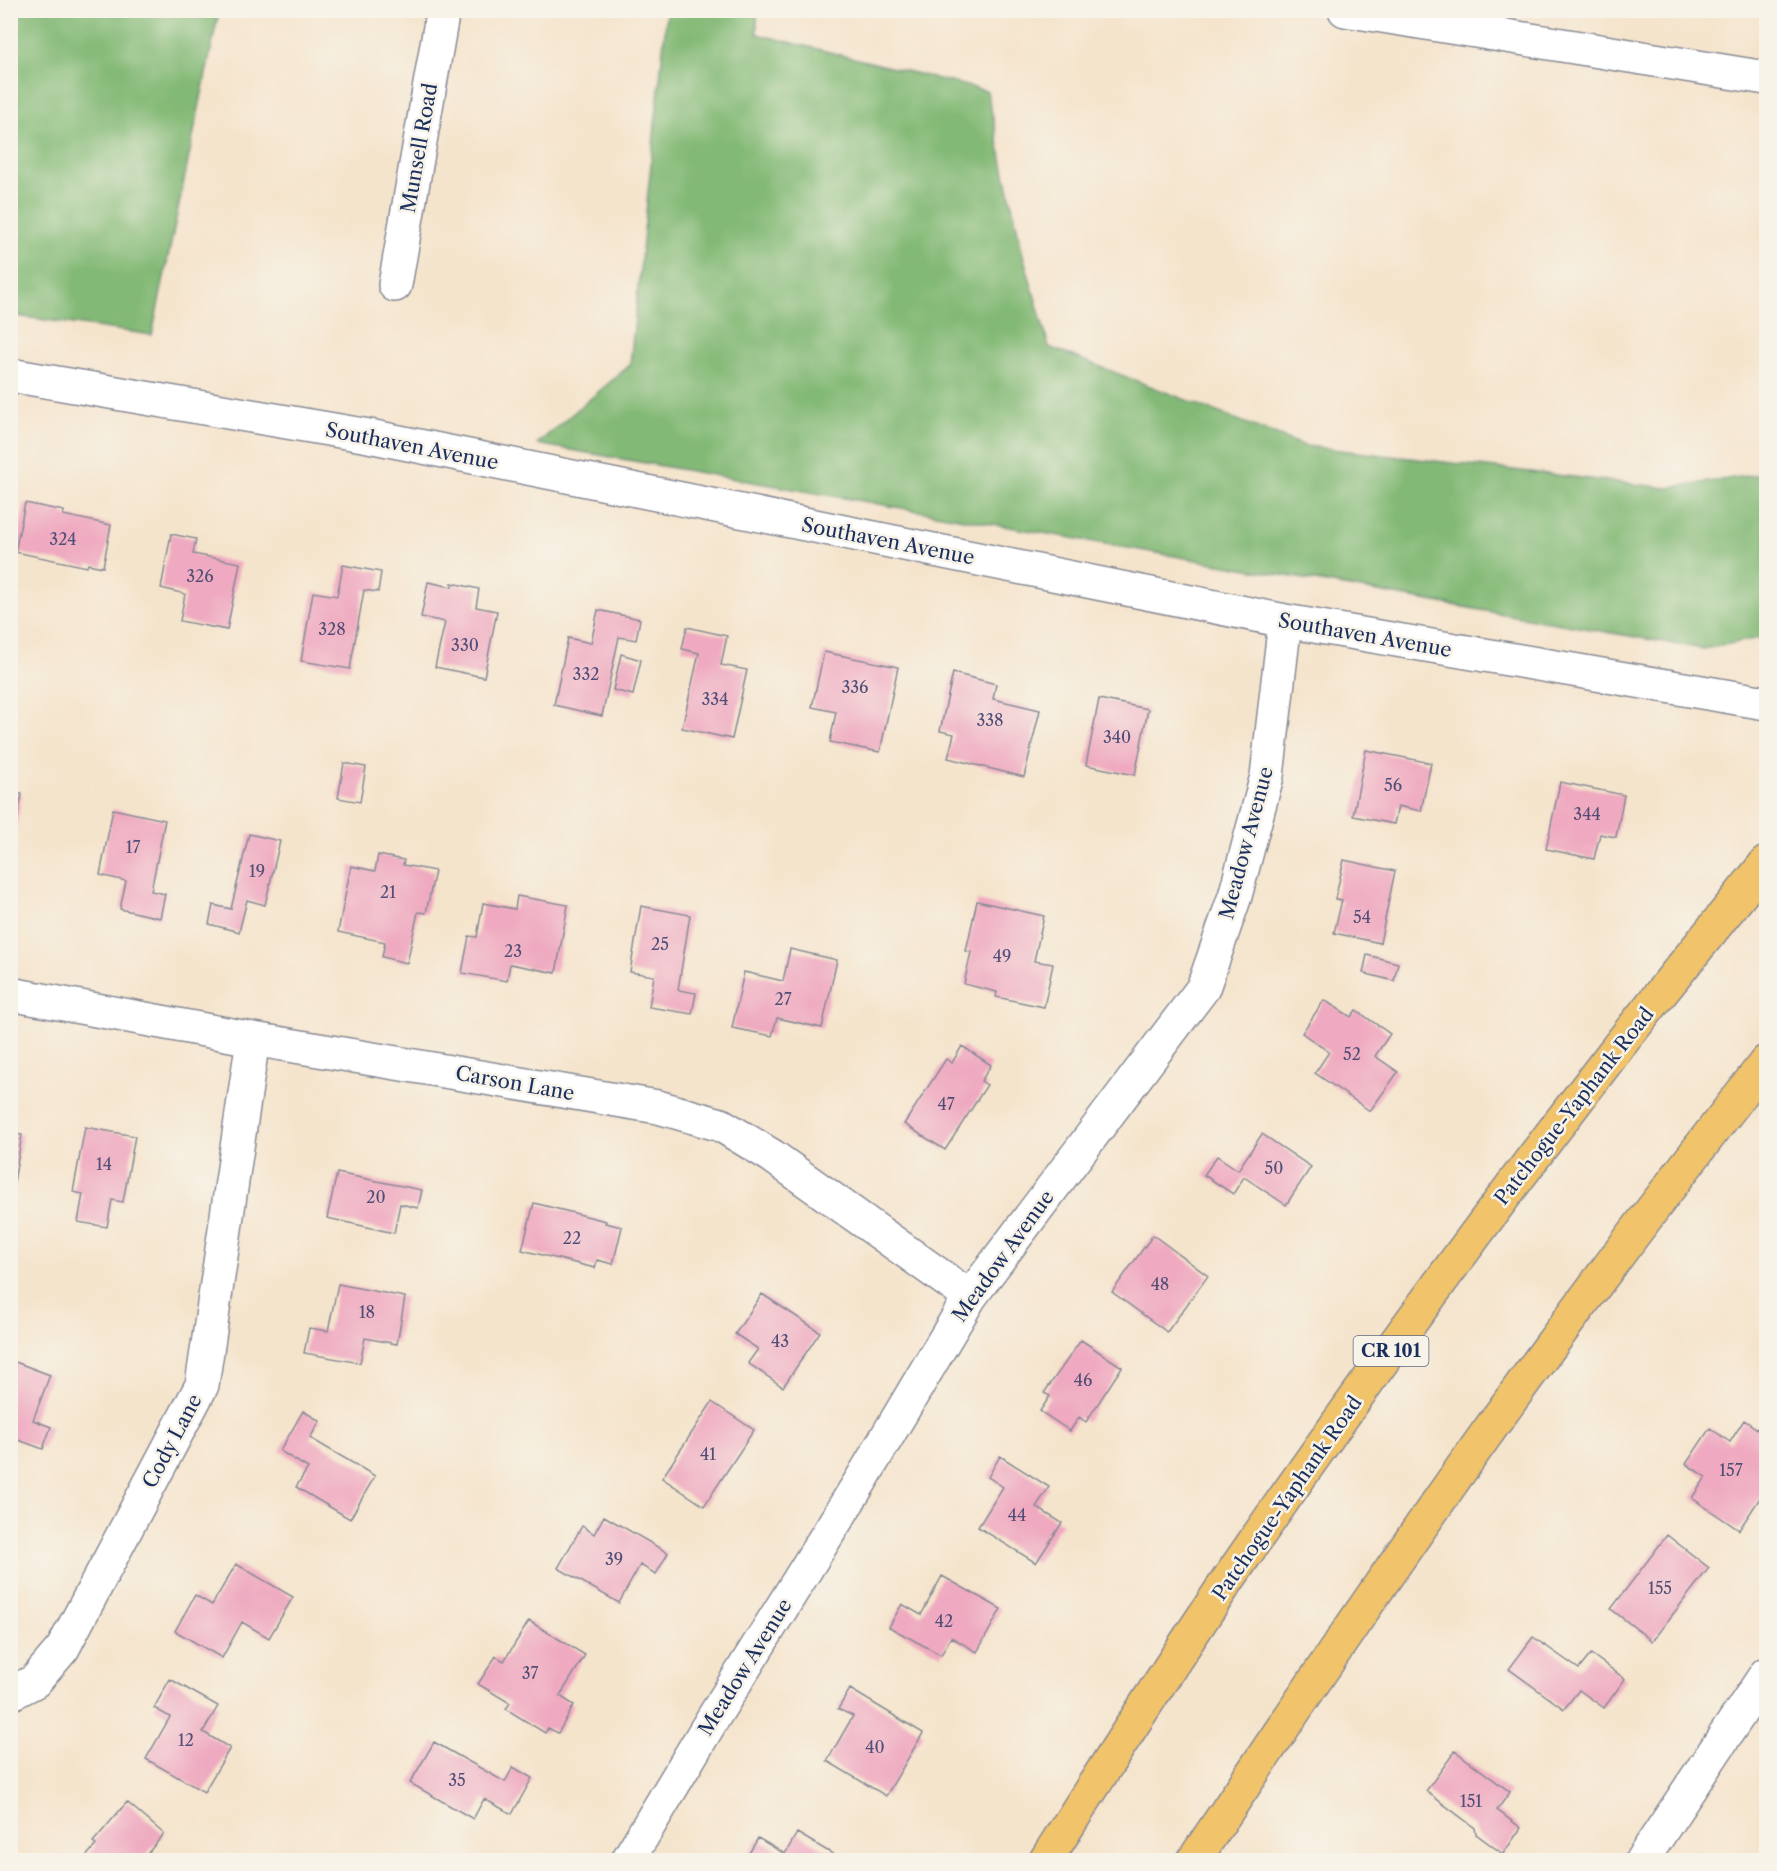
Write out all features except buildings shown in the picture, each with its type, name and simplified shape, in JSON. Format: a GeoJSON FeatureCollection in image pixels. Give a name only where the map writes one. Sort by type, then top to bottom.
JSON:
{"type":"FeatureCollection","features":[{"type":"Feature","properties":{"kind":"main road","name":"Patchogue-Yaphank Road"},"geometry":{"type":"LineString","coordinates":[[1046,1860],[1244,1556],[1374,1374],[1609,1059],[1767,863]]}},
{"type":"Feature","properties":{"kind":"main road"},"geometry":{"type":"LineString","coordinates":[[1194,1860],[1308,1688],[1547,1351],[1666,1190],[1767,1062]]}},
{"type":"Feature","properties":{"kind":"street","name":"Munsell Road"},"geometry":{"type":"LineString","coordinates":[[395,285],[443,10]]}},
{"type":"Feature","properties":{"kind":"street"},"geometry":{"type":"LineString","coordinates":[[1345,10],[1767,78]]}},
{"type":"Feature","properties":{"kind":"street","name":"Southaven Avenue"},"geometry":{"type":"LineString","coordinates":[[10,375],[369,436],[1285,621],[1767,703]]}},
{"type":"Feature","properties":{"kind":"street","name":"Meadow Avenue"},"geometry":{"type":"LineString","coordinates":[[628,1860],[860,1482],[970,1297],[1203,988],[1235,896],[1267,776],[1285,621]]}},
{"type":"Feature","properties":{"kind":"street","name":"Carson Lane"},"geometry":{"type":"LineString","coordinates":[[10,994],[253,1039],[658,1107],[720,1125],[772,1156],[970,1297]]}},
{"type":"Feature","properties":{"kind":"street","name":"Cody Lane"},"geometry":{"type":"LineString","coordinates":[[10,1694],[35,1681],[63,1648],[202,1385],[253,1039]]}},
{"type":"Feature","properties":{"kind":"street"},"geometry":{"type":"LineString","coordinates":[[1642,1860],[1767,1674]]}},
{"type":"Feature","properties":{"kind":"green space"},"geometry":{"type":"Polygon","coordinates":[[[11,10],[219,11],[152,335],[11,315],[11,10]]]}},
{"type":"Feature","properties":{"kind":"green space"},"geometry":{"type":"Polygon","coordinates":[[[667,11],[757,11],[757,34],[987,91],[1023,255],[1049,347],[1305,446],[1668,488],[1766,473],[1766,637],[1703,649],[537,444],[630,365],[667,11]]]}}]}
